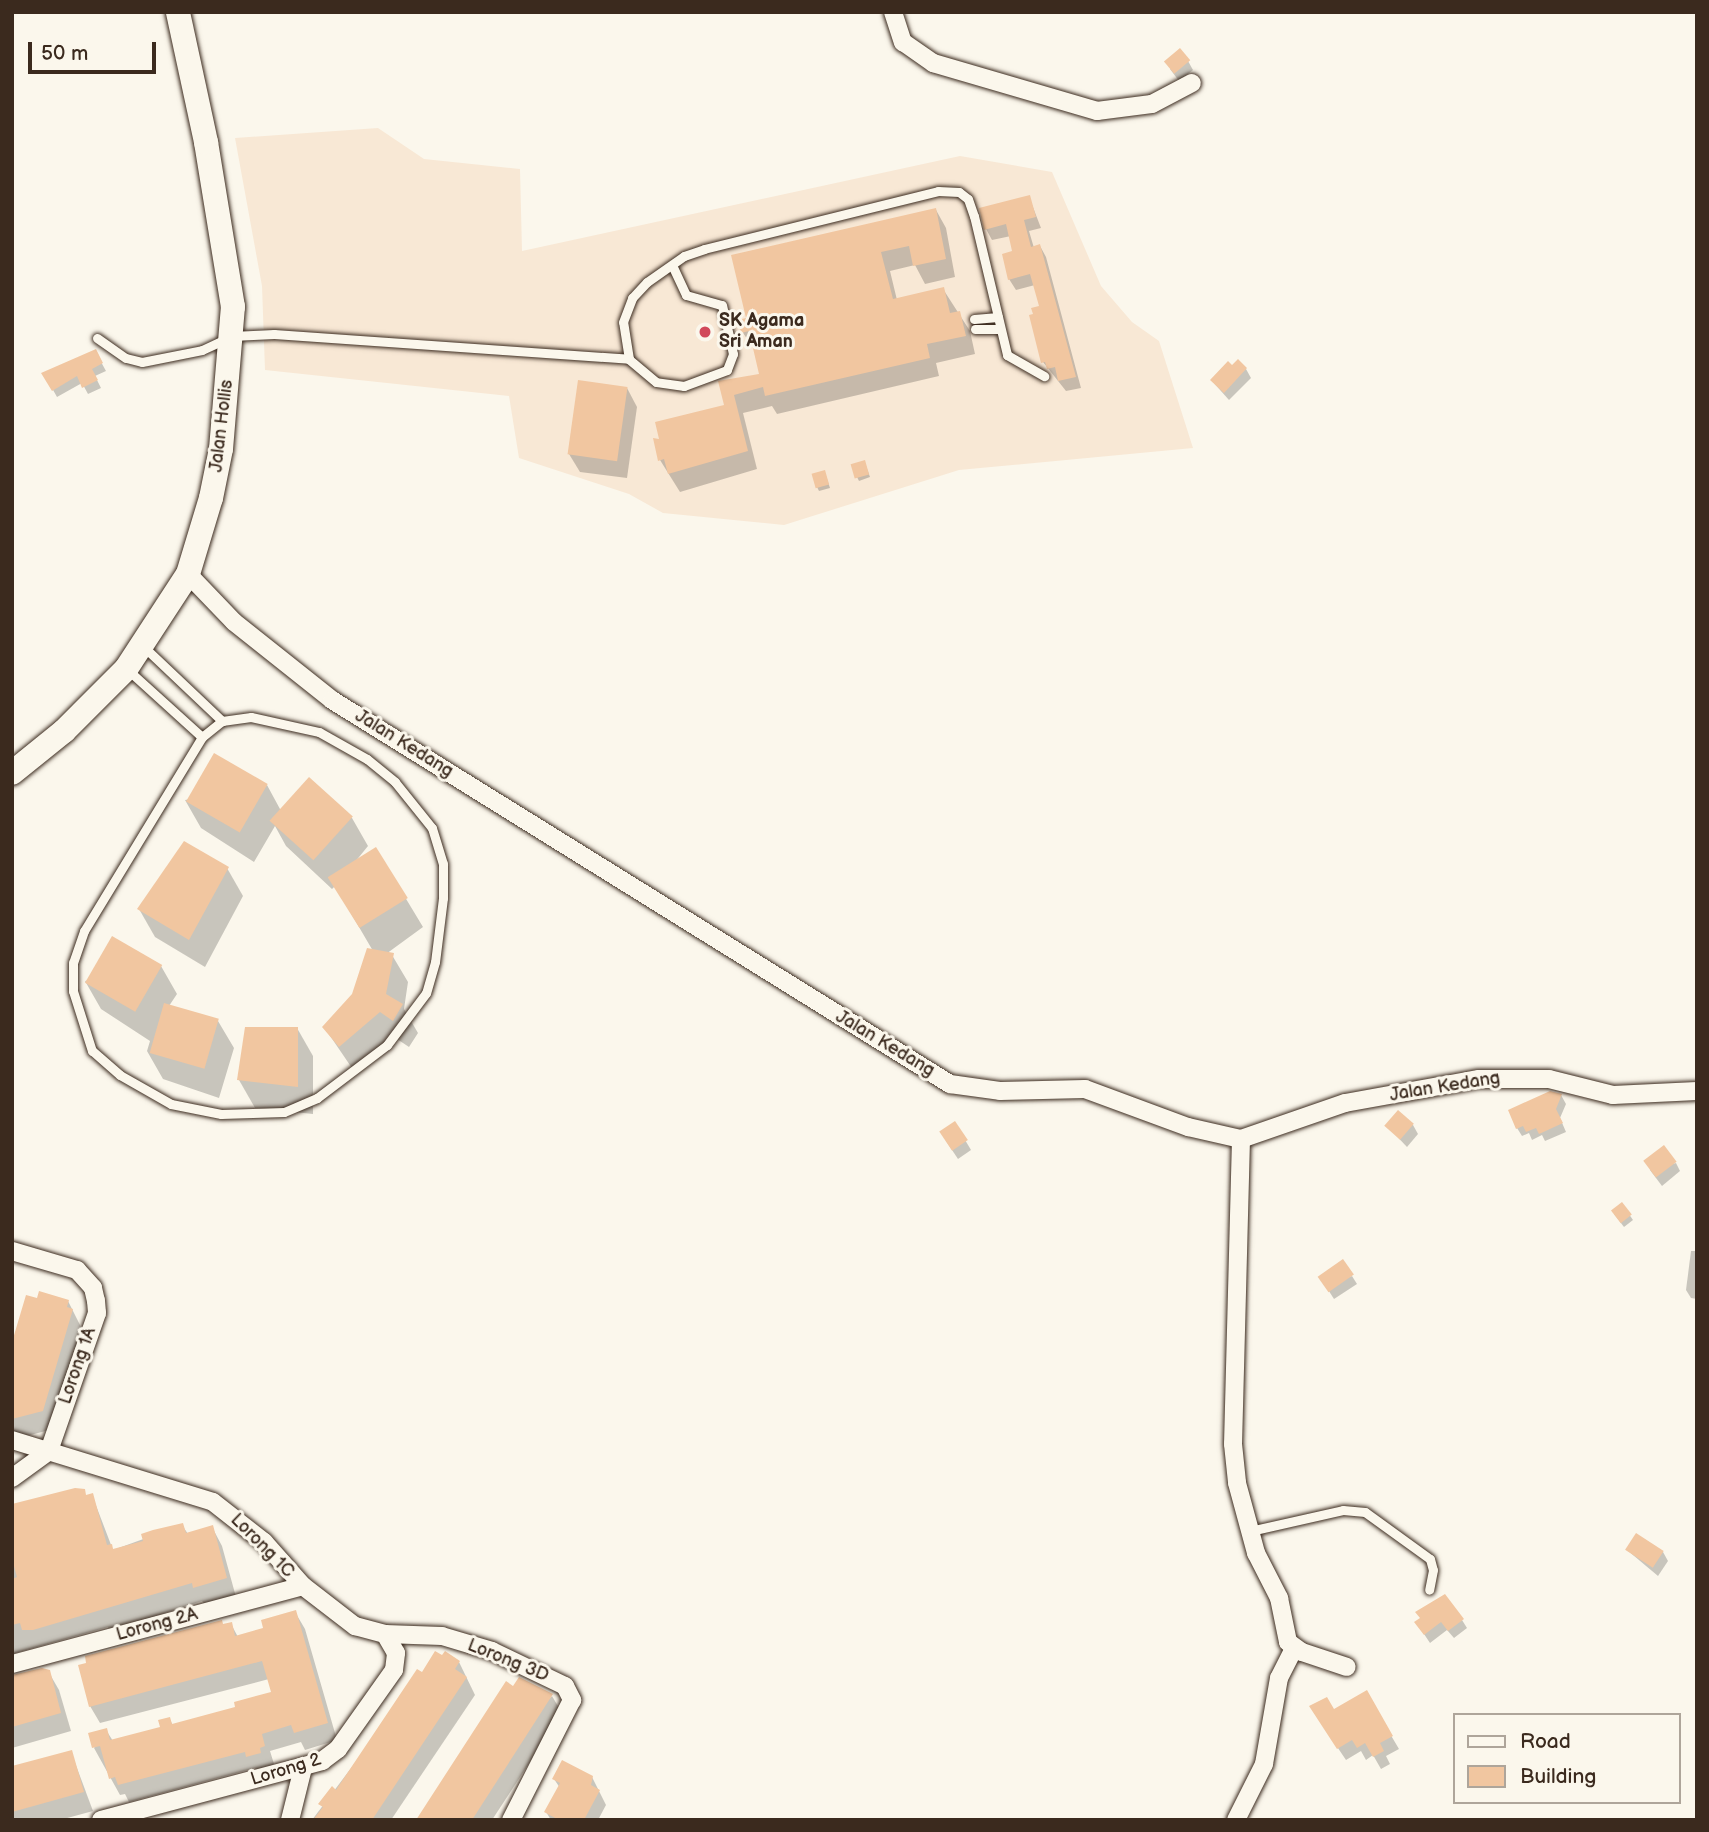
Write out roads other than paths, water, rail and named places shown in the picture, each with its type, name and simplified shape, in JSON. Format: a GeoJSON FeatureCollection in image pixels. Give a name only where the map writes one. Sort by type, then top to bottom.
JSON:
{"type":"FeatureCollection","features":[{"type":"Feature","properties":{"kind":"main road","name":"Jalan Hollis"},"geometry":{"type":"LineString","coordinates":[[13,772],[64,732],[126,669],[143,646],[188,574],[221,449],[233,307],[206,142],[178,12]]}},
{"type":"Feature","properties":{"kind":"street"},"geometry":{"type":"LineString","coordinates":[[893,12],[903,42],[933,62],[1097,111],[1152,104],[1192,83]]}},
{"type":"Feature","properties":{"kind":"street","name":"Jalan Kedang"},"geometry":{"type":"LineString","coordinates":[[188,574],[243,630],[332,700],[950,1084],[1000,1091],[1085,1089],[1188,1127],[1241,1139],[1345,1103],[1479,1079],[1549,1079],[1613,1095],[1697,1091]]}},
{"type":"Feature","properties":{"kind":"street"},"geometry":{"type":"LineString","coordinates":[[1241,1139],[1233,1444],[1237,1483],[1261,1566],[1279,1598],[1285,1634],[1294,1648],[1347,1667]]}},
{"type":"Feature","properties":{"kind":"street","name":"Lorong 1A"},"geometry":{"type":"LineString","coordinates":[[12,1251],[77,1270],[93,1288],[96,1301],[97,1313],[48,1451]]}},
{"type":"Feature","properties":{"kind":"street","name":"Lorong 1C"},"geometry":{"type":"LineString","coordinates":[[12,1440],[214,1502],[264,1542],[303,1586],[355,1626],[385,1634]]}},
{"type":"Feature","properties":{"kind":"street"},"geometry":{"type":"LineString","coordinates":[[12,1478],[48,1451]]}},
{"type":"Feature","properties":{"kind":"street","name":"Lorong 2A"},"geometry":{"type":"LineString","coordinates":[[12,1664],[303,1586]]}},
{"type":"Feature","properties":{"kind":"street","name":"Lorong 2"},"geometry":{"type":"LineString","coordinates":[[111,1819],[303,1768],[338,1749],[394,1671],[396,1653],[385,1634]]}},
{"type":"Feature","properties":{"kind":"street","name":"Lorong 3D"},"geometry":{"type":"LineString","coordinates":[[385,1634],[454,1640],[492,1651],[565,1686],[572,1700],[511,1820]]}},
{"type":"Feature","properties":{"kind":"street"},"geometry":{"type":"LineString","coordinates":[[1236,1820],[1264,1764],[1279,1678],[1294,1648]]}},
{"type":"Feature","properties":{"kind":"street"},"geometry":{"type":"LineString","coordinates":[[290,1820],[303,1768]]}},
{"type":"Feature","properties":{"kind":"lane"},"geometry":{"type":"LineString","coordinates":[[629,359],[623,322],[626,310],[639,290],[672,265],[704,249],[950,190],[964,195],[971,205],[1000,329],[1012,360],[1044,376]]}},
{"type":"Feature","properties":{"kind":"lane"},"geometry":{"type":"LineString","coordinates":[[97,338],[126,358],[142,362],[202,350],[232,336],[274,334],[629,359],[656,382],[684,386],[720,374],[731,365],[722,305],[686,296],[672,265]]}},
{"type":"Feature","properties":{"kind":"lane"},"geometry":{"type":"LineString","coordinates":[[974,319],[998,317]]}},
{"type":"Feature","properties":{"kind":"lane"},"geometry":{"type":"LineString","coordinates":[[975,329],[1000,329]]}},
{"type":"Feature","properties":{"kind":"lane"},"geometry":{"type":"LineString","coordinates":[[143,646],[222,721]]}},
{"type":"Feature","properties":{"kind":"lane"},"geometry":{"type":"LineString","coordinates":[[126,669],[202,737]]}},
{"type":"Feature","properties":{"kind":"lane"},"geometry":{"type":"LineString","coordinates":[[251,717],[319,732],[367,759],[411,799],[432,828],[443,864],[443,898],[435,962],[426,993],[413,1014],[360,1067],[317,1098],[284,1112],[221,1114],[172,1104],[120,1075],[92,1051],[73,991],[73,963],[84,931],[202,737],[222,721],[251,717]]}},
{"type":"Feature","properties":{"kind":"lane"},"geometry":{"type":"LineString","coordinates":[[1250,1531],[1343,1510],[1365,1512],[1430,1559],[1433,1570],[1429,1590]]}},
{"type":"Feature","properties":{"kind":"place","name":"SK Agama Sri Aman"},"geometry":{"type":"Point","coordinates":[705,332]}}]}
